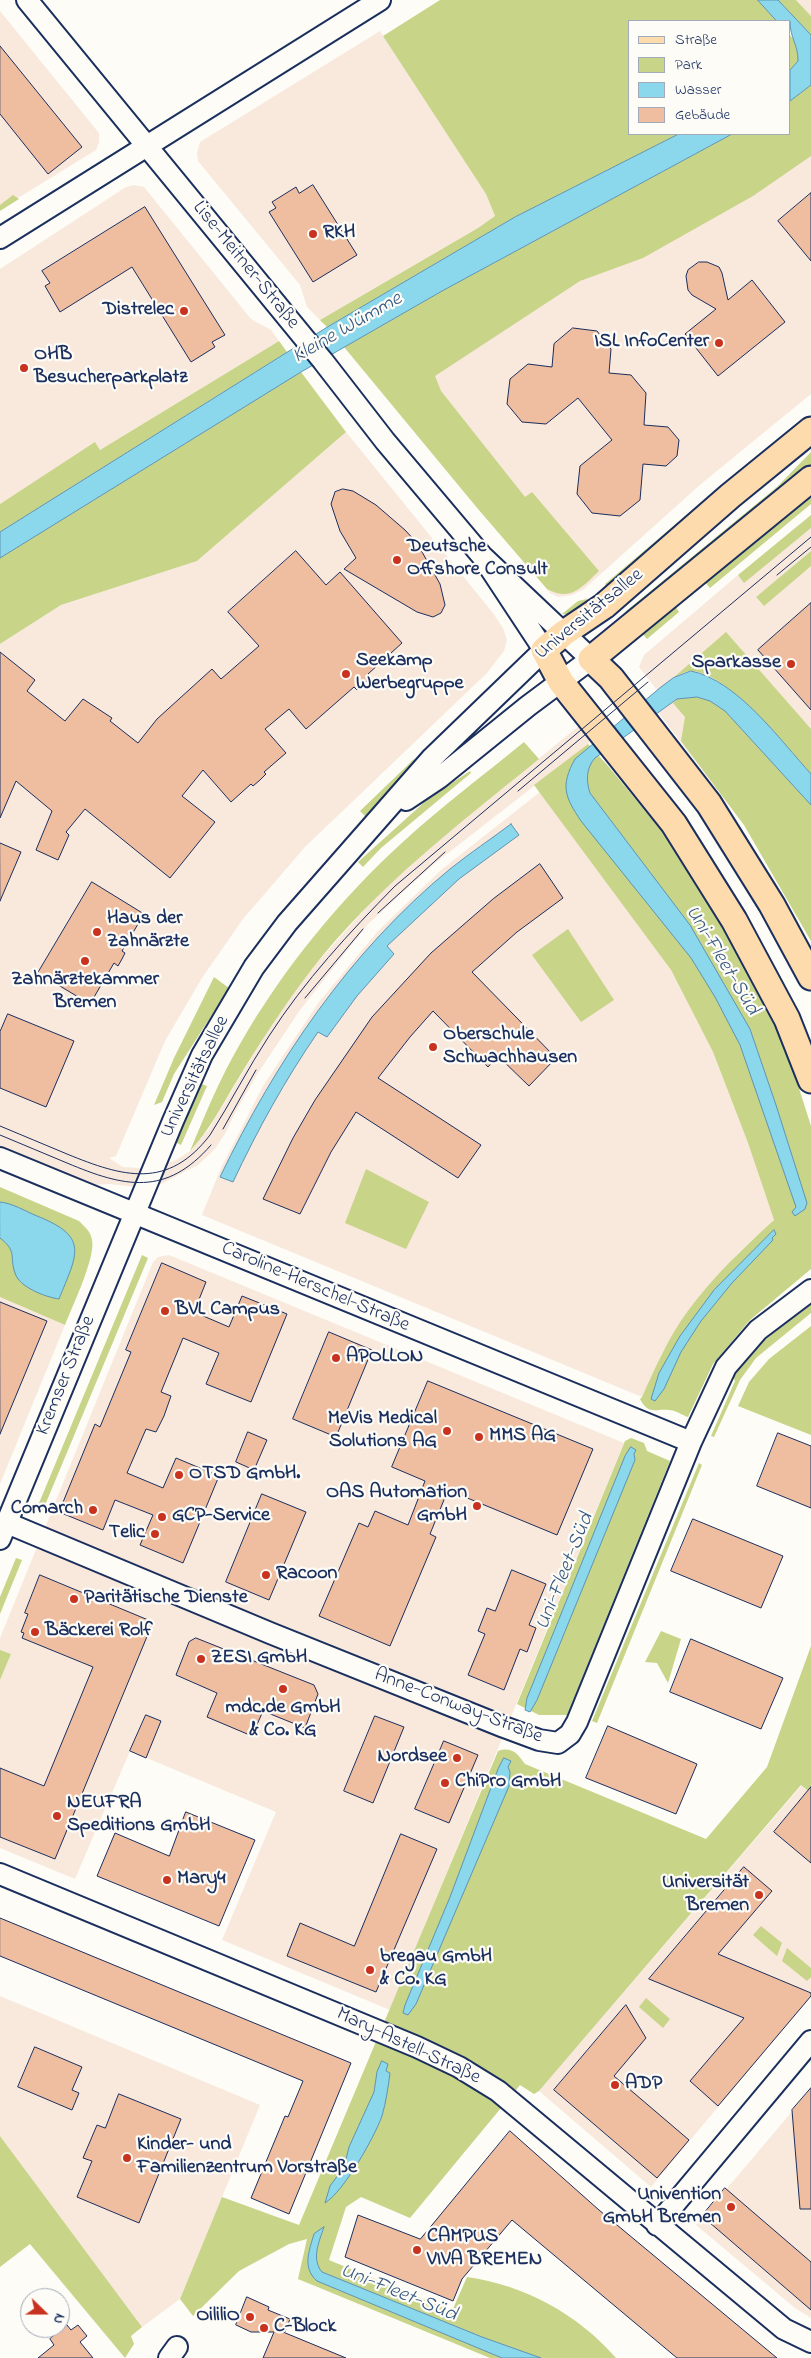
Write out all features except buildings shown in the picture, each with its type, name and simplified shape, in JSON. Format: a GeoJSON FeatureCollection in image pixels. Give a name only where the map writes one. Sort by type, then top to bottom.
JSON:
{"type":"FeatureCollection","features":[{"type":"Feature","properties":{"kind":"main road","name":"Universitätsallee"},"geometry":{"type":"LineString","coordinates":[[544,650],[564,633],[604,606],[730,496],[811,430]]}},
{"type":"Feature","properties":{"kind":"main road","name":"Universitätsallee"},"geometry":{"type":"LineString","coordinates":[[591,660],[811,479]]}},
{"type":"Feature","properties":{"kind":"main road"},"geometry":{"type":"LineString","coordinates":[[544,650],[561,682],[674,824],[734,920],[787,1020],[811,1080]]}},
{"type":"Feature","properties":{"kind":"main road"},"geometry":{"type":"LineString","coordinates":[[591,660],[611,678],[709,804],[772,905],[811,977]]}},
{"type":"Feature","properties":{"kind":"street","name":"Lise-Meitner-Straße"},"geometry":{"type":"LineString","coordinates":[[27,0],[302,336],[385,441],[482,556],[591,660]]}},
{"type":"Feature","properties":{"kind":"street"},"geometry":{"type":"LineString","coordinates":[[0,238],[380,0]]}},
{"type":"Feature","properties":{"kind":"street","name":"Lise-Meitner-Straße"},"geometry":{"type":"LineString","coordinates":[[482,556],[544,650]]}},
{"type":"Feature","properties":{"kind":"street","name":"Universitätsallee"},"geometry":{"type":"LineString","coordinates":[[134,1212],[202,1055],[250,974],[287,923],[431,760],[544,650]]}},
{"type":"Feature","properties":{"kind":"street","name":"Universitätsallee"},"geometry":{"type":"LineString","coordinates":[[383,815],[439,778],[528,706],[591,660]]}},
{"type":"Feature","properties":{"kind":"street"},"geometry":{"type":"LineString","coordinates":[[0,1158],[134,1212]]}},
{"type":"Feature","properties":{"kind":"street","name":"Caroline-Herschel-Straße"},"geometry":{"type":"LineString","coordinates":[[134,1212],[401,1324],[691,1442]]}},
{"type":"Feature","properties":{"kind":"street","name":"Kremser Straße"},"geometry":{"type":"LineString","coordinates":[[3,1531],[134,1212]]}},
{"type":"Feature","properties":{"kind":"street","name":"Anne-Conway-Straße"},"geometry":{"type":"LineString","coordinates":[[3,1531],[279,1636],[539,1740],[558,1743],[570,1734],[577,1722],[691,1442],[726,1367],[758,1330],[811,1290]]}},
{"type":"Feature","properties":{"kind":"street","name":"Mary-Astell-Straße"},"geometry":{"type":"LineString","coordinates":[[0,1874],[374,2028],[459,2067],[498,2091],[784,2329],[811,2342]]}},
{"type":"Feature","properties":{"kind":"street"},"geometry":{"type":"LineString","coordinates":[[657,2225],[811,2040]]}},
{"type":"Feature","properties":{"kind":"shaded area"},"geometry":{"type":"Polygon","coordinates":[[[796,0],[811,0],[811,16],[796,0]]]}},
{"type":"Feature","properties":{"kind":"shaded area"},"geometry":{"type":"Polygon","coordinates":[[[0,11],[99,133],[99,142],[96,150],[0,209],[0,11]]]}},
{"type":"Feature","properties":{"kind":"shaded area"},"geometry":{"type":"Polygon","coordinates":[[[380,31],[486,194],[495,216],[478,228],[320,320],[307,307],[300,285],[198,161],[197,153],[200,142],[380,31]]]}},
{"type":"Feature","properties":{"kind":"shaded area"},"geometry":{"type":"Polygon","coordinates":[[[811,135],[811,394],[701,484],[584,589],[572,595],[558,597],[550,593],[371,379],[423,348],[811,135]]]}},
{"type":"Feature","properties":{"kind":"shaded area"},"geometry":{"type":"Polygon","coordinates":[[[134,185],[144,187],[251,319],[271,330],[279,341],[100,450],[95,443],[0,504],[0,269],[126,187],[134,185]]]}},
{"type":"Feature","properties":{"kind":"shaded area"},"geometry":{"type":"Polygon","coordinates":[[[346,432],[493,613],[503,628],[507,640],[504,651],[487,673],[305,847],[243,919],[202,978],[165,1041],[116,1156],[109,1158],[123,1167],[153,1169],[178,1159],[190,1151],[208,1130],[276,1017],[313,967],[376,897],[434,844],[580,725],[592,738],[588,744],[434,864],[368,924],[300,1010],[256,1076],[225,1134],[214,1150],[198,1165],[161,1184],[145,1188],[109,1184],[96,1185],[0,1147],[0,644],[61,605],[197,561],[346,432]]]}},
{"type":"Feature","properties":{"kind":"shaded area"},"geometry":{"type":"Polygon","coordinates":[[[811,528],[811,551],[756,597],[761,603],[811,562],[811,941],[744,825],[647,698],[657,690],[639,667],[644,655],[738,575],[744,582],[811,528]]]}},
{"type":"Feature","properties":{"kind":"shaded area"},"geometry":{"type":"Polygon","coordinates":[[[540,792],[671,970],[713,1052],[748,1143],[774,1220],[738,1253],[687,1312],[662,1353],[642,1397],[202,1215],[221,1168],[263,1086],[319,1002],[378,931],[441,870],[540,792]]]}},
{"type":"Feature","properties":{"kind":"shaded area"},"geometry":{"type":"Polygon","coordinates":[[[169,1255],[624,1443],[390,2010],[222,1940],[276,1812],[130,1751],[75,1879],[0,1848],[0,1680],[11,1654],[0,1650],[0,1638],[153,1262],[158,1257],[169,1255]]]}},
{"type":"Feature","properties":{"kind":"shaded area"},"geometry":{"type":"Polygon","coordinates":[[[0,1297],[65,1325],[0,1484],[0,1297]]]}},
{"type":"Feature","properties":{"kind":"shaded area","name":"Universität Bremen"},"geometry":{"type":"Polygon","coordinates":[[[802,1785],[811,1793],[811,1996],[651,2187],[539,2091],[802,1785]]]}},
{"type":"Feature","properties":{"kind":"shaded area","name":"Kinder- und Familienzentrum Vorstraße"},"geometry":{"type":"Polygon","coordinates":[[[0,1996],[260,2105],[180,2299],[142,2327],[0,2136],[0,1996]]]}},
{"type":"Feature","properties":{"kind":"shaded area"},"geometry":{"type":"Polygon","coordinates":[[[811,2089],[811,2318],[795,2308],[696,2225],[811,2089]]]}},
{"type":"Feature","properties":{"kind":"green space"},"geometry":{"type":"Polygon","coordinates":[[[440,0],[758,0],[776,20],[628,20],[628,135],[677,135],[515,217],[327,327],[320,320],[478,228],[495,216],[486,194],[383,36],[440,0]]]}},
{"type":"Feature","properties":{"kind":"green space"},"geometry":{"type":"Polygon","coordinates":[[[778,0],[796,0],[811,16],[811,35],[778,0]]]}},
{"type":"Feature","properties":{"kind":"green space"},"geometry":{"type":"Polygon","coordinates":[[[791,36],[797,47],[798,61],[791,69],[791,36]]]}},
{"type":"Feature","properties":{"kind":"green space"},"geometry":{"type":"Polygon","coordinates":[[[811,85],[811,156],[753,196],[643,258],[580,281],[435,376],[441,391],[525,497],[532,492],[599,571],[576,591],[563,594],[555,593],[547,589],[478,509],[344,347],[442,291],[730,135],[791,135],[791,100],[811,85]]]}},
{"type":"Feature","properties":{"kind":"green space"},"geometry":{"type":"Polygon","coordinates":[[[13,195],[19,199],[0,211],[0,205],[13,195]]]}},
{"type":"Feature","properties":{"kind":"green space"},"geometry":{"type":"Polygon","coordinates":[[[279,341],[287,352],[0,532],[0,504],[95,442],[100,450],[279,341]]]}},
{"type":"Feature","properties":{"kind":"green space"},"geometry":{"type":"Polygon","coordinates":[[[301,372],[346,432],[197,561],[61,605],[0,644],[0,558],[301,372]]]}},
{"type":"Feature","properties":{"kind":"green space"},"geometry":{"type":"Polygon","coordinates":[[[811,452],[811,468],[629,618],[625,612],[777,487],[811,452]]]}},
{"type":"Feature","properties":{"kind":"green space"},"geometry":{"type":"Polygon","coordinates":[[[811,493],[811,504],[710,588],[704,581],[811,493]]]}},
{"type":"Feature","properties":{"kind":"green space"},"geometry":{"type":"Polygon","coordinates":[[[703,501],[708,506],[609,589],[605,584],[703,501]]]}},
{"type":"Feature","properties":{"kind":"green space"},"geometry":{"type":"Polygon","coordinates":[[[811,515],[811,528],[744,583],[738,575],[811,515]]]}},
{"type":"Feature","properties":{"kind":"green space"},"geometry":{"type":"Polygon","coordinates":[[[811,551],[811,566],[764,606],[756,597],[811,551]]]}},
{"type":"Feature","properties":{"kind":"green space"},"geometry":{"type":"Polygon","coordinates":[[[587,599],[591,602],[573,615],[562,614],[578,601],[587,599]]]}},
{"type":"Feature","properties":{"kind":"green space"},"geometry":{"type":"Polygon","coordinates":[[[675,606],[679,612],[647,639],[642,633],[675,606]]]}},
{"type":"Feature","properties":{"kind":"green space"},"geometry":{"type":"Polygon","coordinates":[[[726,632],[811,729],[811,774],[756,713],[722,684],[706,675],[691,671],[684,672],[673,678],[726,632]]]}},
{"type":"Feature","properties":{"kind":"green space"},"geometry":{"type":"Polygon","coordinates":[[[697,697],[710,701],[725,711],[811,805],[811,941],[744,825],[681,741],[685,717],[673,703],[677,699],[697,697]]]}},
{"type":"Feature","properties":{"kind":"green space"},"geometry":{"type":"Polygon","coordinates":[[[524,742],[539,759],[419,858],[363,911],[337,939],[283,1009],[210,1125],[190,1151],[219,1083],[240,1044],[275,989],[314,936],[380,863],[418,828],[524,742]]]}},
{"type":"Feature","properties":{"kind":"green space"},"geometry":{"type":"Polygon","coordinates":[[[588,744],[669,840],[721,919],[752,974],[789,1057],[811,1126],[811,1269],[750,1320],[713,1364],[688,1417],[671,1410],[646,1408],[640,1399],[668,1343],[687,1312],[728,1264],[774,1220],[748,1143],[713,1052],[671,970],[534,785],[588,744]]]}},
{"type":"Feature","properties":{"kind":"green space"},"geometry":{"type":"Polygon","coordinates":[[[414,759],[419,765],[368,819],[360,811],[414,759]]]}},
{"type":"Feature","properties":{"kind":"green space"},"geometry":{"type":"Polygon","coordinates":[[[470,771],[471,773],[381,848],[363,867],[358,862],[429,798],[470,771]]]}},
{"type":"Feature","properties":{"kind":"green space"},"geometry":{"type":"Polygon","coordinates":[[[568,929],[614,1000],[581,1022],[532,955],[568,929]]]}},
{"type":"Feature","properties":{"kind":"green space"},"geometry":{"type":"Polygon","coordinates":[[[214,977],[229,988],[174,1074],[162,1102],[154,1105],[174,1058],[214,977]]]}},
{"type":"Feature","properties":{"kind":"green space"},"geometry":{"type":"Polygon","coordinates":[[[199,1083],[207,1086],[181,1145],[175,1142],[199,1083]]]}},
{"type":"Feature","properties":{"kind":"green space"},"geometry":{"type":"Polygon","coordinates":[[[366,1169],[429,1202],[406,1249],[345,1223],[366,1169]]]}},
{"type":"Feature","properties":{"kind":"green space"},"geometry":{"type":"Polygon","coordinates":[[[0,1187],[79,1221],[90,1234],[92,1248],[90,1258],[83,1282],[65,1325],[0,1297],[0,1187]]]}},
{"type":"Feature","properties":{"kind":"green space"},"geometry":{"type":"Polygon","coordinates":[[[142,1255],[148,1258],[43,1510],[37,1508],[142,1255]]]}},
{"type":"Feature","properties":{"kind":"green space"},"geometry":{"type":"Polygon","coordinates":[[[811,1305],[811,1313],[756,1358],[740,1380],[714,1437],[711,1436],[735,1381],[733,1376],[740,1365],[768,1337],[811,1305]]]}},
{"type":"Feature","properties":{"kind":"green space"},"geometry":{"type":"Polygon","coordinates":[[[811,1326],[811,1435],[738,1406],[749,1382],[769,1359],[811,1326]]]}},
{"type":"Feature","properties":{"kind":"green space"},"geometry":{"type":"Polygon","coordinates":[[[631,1438],[644,1443],[647,1451],[670,1461],[567,1715],[539,1715],[517,1704],[625,1441],[631,1438]]]}},
{"type":"Feature","properties":{"kind":"green space"},"geometry":{"type":"Polygon","coordinates":[[[699,1463],[702,1465],[597,1723],[592,1721],[699,1463]]]}},
{"type":"Feature","properties":{"kind":"green space"},"geometry":{"type":"Polygon","coordinates":[[[16,1558],[22,1560],[0,1614],[0,1597],[16,1558]]]}},
{"type":"Feature","properties":{"kind":"green space"},"geometry":{"type":"Polygon","coordinates":[[[661,1631],[681,1639],[668,1683],[657,1663],[645,1662],[661,1631]]]}},
{"type":"Feature","properties":{"kind":"green space"},"geometry":{"type":"Polygon","coordinates":[[[811,1646],[811,1793],[801,1785],[539,2091],[534,2094],[520,2085],[410,2218],[361,2197],[346,2207],[329,2260],[452,2311],[467,2277],[509,2287],[549,2304],[567,2315],[601,2342],[616,2358],[490,2358],[298,2279],[307,2239],[289,2244],[239,2271],[193,2316],[180,2299],[222,2197],[299,2225],[498,1751],[511,1750],[525,1764],[706,1839],[767,1767],[811,1646]]]}},
{"type":"Feature","properties":{"kind":"green space"},"geometry":{"type":"Polygon","coordinates":[[[0,1650],[11,1654],[0,1680],[0,1650]]]}},
{"type":"Feature","properties":{"kind":"green space"},"geometry":{"type":"Polygon","coordinates":[[[761,1926],[782,1943],[777,1956],[753,1935],[761,1926]]]}},
{"type":"Feature","properties":{"kind":"green space"},"geometry":{"type":"Polygon","coordinates":[[[787,1948],[811,1968],[811,1977],[807,1981],[782,1961],[787,1948]]]}},
{"type":"Feature","properties":{"kind":"green space"},"geometry":{"type":"Polygon","coordinates":[[[646,1998],[670,2019],[663,2028],[639,2007],[646,1998]]]}},
{"type":"Feature","properties":{"kind":"green space"},"geometry":{"type":"Polygon","coordinates":[[[0,2136],[142,2327],[131,2336],[134,2344],[125,2358],[70,2292],[70,2288],[67,2288],[30,2244],[0,2267],[0,2136]]]}},
{"type":"Feature","properties":{"kind":"water"},"geometry":{"type":"Polygon","coordinates":[[[758,0],[778,0],[811,35],[811,85],[791,100],[791,69],[798,61],[797,50],[791,32],[791,20],[776,20],[758,0]]]}},
{"type":"Feature","properties":{"kind":"water","name":"Kleine Wümme"},"geometry":{"type":"Polygon","coordinates":[[[677,135],[730,135],[442,291],[301,372],[0,558],[0,532],[329,326],[515,217],[677,135]]]}},
{"type":"Feature","properties":{"kind":"water"},"geometry":{"type":"Polygon","coordinates":[[[691,671],[725,686],[757,713],[772,729],[811,774],[811,805],[725,711],[710,701],[697,697],[677,699],[595,758],[588,770],[587,779],[590,793],[690,925],[750,1029],[807,1203],[805,1209],[795,1216],[792,1212],[796,1207],[740,1045],[715,997],[691,958],[581,821],[571,805],[566,791],[567,777],[575,759],[661,687],[673,678],[691,671]]]}},
{"type":"Feature","properties":{"kind":"water"},"geometry":{"type":"Polygon","coordinates":[[[511,824],[519,835],[459,879],[387,946],[394,954],[357,996],[327,1037],[318,1032],[294,1068],[272,1105],[233,1182],[220,1177],[265,1092],[291,1050],[348,972],[413,901],[465,857],[511,824]]]}},
{"type":"Feature","properties":{"kind":"water"},"geometry":{"type":"Polygon","coordinates":[[[0,1202],[14,1206],[54,1224],[72,1240],[75,1248],[74,1258],[59,1299],[27,1287],[17,1278],[13,1267],[11,1251],[0,1238],[0,1202]]]}},
{"type":"Feature","properties":{"kind":"water"},"geometry":{"type":"Polygon","coordinates":[[[774,1230],[776,1234],[772,1238],[773,1240],[732,1283],[701,1321],[681,1352],[664,1389],[655,1401],[651,1399],[659,1373],[680,1336],[714,1290],[774,1230]]]}},
{"type":"Feature","properties":{"kind":"water"},"geometry":{"type":"Polygon","coordinates":[[[631,1447],[636,1450],[634,1454],[635,1460],[537,1700],[530,1712],[525,1710],[527,1698],[625,1456],[631,1447]]]}},
{"type":"Feature","properties":{"kind":"water"},"geometry":{"type":"Polygon","coordinates":[[[504,1758],[511,1761],[508,1767],[510,1772],[509,1786],[416,2004],[408,2015],[403,2013],[405,2005],[450,1897],[498,1769],[504,1758]]]}},
{"type":"Feature","properties":{"kind":"water"},"geometry":{"type":"Polygon","coordinates":[[[382,2061],[388,2064],[386,2071],[390,2073],[382,2116],[349,2176],[333,2197],[325,2203],[330,2186],[344,2167],[349,2147],[374,2092],[377,2072],[382,2061]]]}},
{"type":"Feature","properties":{"kind":"water"},"geometry":{"type":"Polygon","coordinates":[[[324,2227],[316,2256],[322,2272],[482,2337],[541,2358],[502,2358],[317,2281],[312,2276],[308,2259],[314,2234],[324,2227]]]}},
{"type":"Feature","properties":{"kind":"tram line"},"geometry":{"type":"LineString","coordinates":[[0,1126],[88,1162],[126,1173],[144,1174],[161,1171],[178,1164],[194,1153],[210,1135],[261,1048],[297,996],[344,939],[395,886],[811,537]]}},
{"type":"Feature","properties":{"kind":"tram line"},"geometry":{"type":"LineString","coordinates":[[777,575],[811,547]]}},
{"type":"Feature","properties":{"kind":"tram line"},"geometry":{"type":"LineString","coordinates":[[518,791],[648,682]]}},
{"type":"Feature","properties":{"kind":"tram line"},"geometry":{"type":"LineString","coordinates":[[378,913],[445,852]]}},
{"type":"Feature","properties":{"kind":"tram line"},"geometry":{"type":"LineString","coordinates":[[305,998],[363,929]]}},
{"type":"Feature","properties":{"kind":"tram line"},"geometry":{"type":"LineString","coordinates":[[223,1129],[256,1070]]}},
{"type":"Feature","properties":{"kind":"tram line"},"geometry":{"type":"LineString","coordinates":[[0,1135],[88,1171],[126,1182],[161,1180],[178,1173],[194,1162],[211,1145]]}},
{"type":"Feature","properties":{"kind":"place","name":"RKH"},"geometry":{"type":"Point","coordinates":[313,234]}},
{"type":"Feature","properties":{"kind":"place","name":"Distrelec"},"geometry":{"type":"Point","coordinates":[184,311]}},
{"type":"Feature","properties":{"kind":"place","name":"ISL InfoCenter"},"geometry":{"type":"Point","coordinates":[719,343]}},
{"type":"Feature","properties":{"kind":"place","name":"OHB Besucherparkplatz"},"geometry":{"type":"Point","coordinates":[24,368]}},
{"type":"Feature","properties":{"kind":"place","name":"Deutsche Offshore Consult"},"geometry":{"type":"Point","coordinates":[397,560]}},
{"type":"Feature","properties":{"kind":"place","name":"Sparkasse"},"geometry":{"type":"Point","coordinates":[791,664]}},
{"type":"Feature","properties":{"kind":"place","name":"Seekamp Werbegruppe"},"geometry":{"type":"Point","coordinates":[346,674]}},
{"type":"Feature","properties":{"kind":"place","name":"Haus der Zahnärzte"},"geometry":{"type":"Point","coordinates":[97,932]}},
{"type":"Feature","properties":{"kind":"place","name":"Zahnärztekammer Bremen"},"geometry":{"type":"Point","coordinates":[85,961]}},
{"type":"Feature","properties":{"kind":"place","name":"Oberschule Schwachhausen"},"geometry":{"type":"Point","coordinates":[433,1047]}},
{"type":"Feature","properties":{"kind":"place","name":"BVL Campus"},"geometry":{"type":"Point","coordinates":[165,1311]}},
{"type":"Feature","properties":{"kind":"place","name":"APOLLON"},"geometry":{"type":"Point","coordinates":[336,1358]}},
{"type":"Feature","properties":{"kind":"place","name":"MeVis Medical Solutions AG"},"geometry":{"type":"Point","coordinates":[447,1431]}},
{"type":"Feature","properties":{"kind":"place","name":"MMS AG"},"geometry":{"type":"Point","coordinates":[479,1437]}},
{"type":"Feature","properties":{"kind":"place","name":"OTSD GmbH."},"geometry":{"type":"Point","coordinates":[179,1475]}},
{"type":"Feature","properties":{"kind":"place","name":"OAS Automation GmbH"},"geometry":{"type":"Point","coordinates":[477,1506]}},
{"type":"Feature","properties":{"kind":"place","name":"Comarch"},"geometry":{"type":"Point","coordinates":[93,1510]}},
{"type":"Feature","properties":{"kind":"place","name":"GCP-Service"},"geometry":{"type":"Point","coordinates":[162,1517]}},
{"type":"Feature","properties":{"kind":"place","name":"Telic"},"geometry":{"type":"Point","coordinates":[155,1534]}},
{"type":"Feature","properties":{"kind":"place","name":"Racoon"},"geometry":{"type":"Point","coordinates":[266,1575]}},
{"type":"Feature","properties":{"kind":"place","name":"Paritätische Dienste"},"geometry":{"type":"Point","coordinates":[74,1599]}},
{"type":"Feature","properties":{"kind":"place","name":"Bäckerei Rolf"},"geometry":{"type":"Point","coordinates":[35,1632]}},
{"type":"Feature","properties":{"kind":"place","name":"ZESI GmbH"},"geometry":{"type":"Point","coordinates":[201,1659]}},
{"type":"Feature","properties":{"kind":"place","name":"mdc.de GmbH & Co. KG"},"geometry":{"type":"Point","coordinates":[283,1689]}},
{"type":"Feature","properties":{"kind":"place","name":"Nordsee"},"geometry":{"type":"Point","coordinates":[457,1758]}},
{"type":"Feature","properties":{"kind":"place","name":"ChiPro GmbH"},"geometry":{"type":"Point","coordinates":[445,1783]}},
{"type":"Feature","properties":{"kind":"place","name":"NEUFRA Speditions GmbH"},"geometry":{"type":"Point","coordinates":[57,1816]}},
{"type":"Feature","properties":{"kind":"place","name":"Mary4"},"geometry":{"type":"Point","coordinates":[167,1880]}},
{"type":"Feature","properties":{"kind":"place","name":"Universität Bremen"},"geometry":{"type":"Point","coordinates":[759,1895]}},
{"type":"Feature","properties":{"kind":"place","name":"bregau GmbH & Co. KG"},"geometry":{"type":"Point","coordinates":[370,1970]}},
{"type":"Feature","properties":{"kind":"place","name":"ADP"},"geometry":{"type":"Point","coordinates":[615,2085]}},
{"type":"Feature","properties":{"kind":"place","name":"Kinder- und Familienzentrum Vorstraße"},"geometry":{"type":"Point","coordinates":[127,2158]}},
{"type":"Feature","properties":{"kind":"place","name":"Univention GmbH Bremen"},"geometry":{"type":"Point","coordinates":[731,2207]}},
{"type":"Feature","properties":{"kind":"place","name":"CAMPUS VIVA BREMEN"},"geometry":{"type":"Point","coordinates":[417,2250]}},
{"type":"Feature","properties":{"kind":"place","name":"OililiO"},"geometry":{"type":"Point","coordinates":[250,2317]}},
{"type":"Feature","properties":{"kind":"place","name":"C-Block"},"geometry":{"type":"Point","coordinates":[264,2328]}},
{"type":"Feature","properties":{"kind":"water label","name":"Uni-Fleet-Süd"},"geometry":{"type":"Point","coordinates":[721,961]}},
{"type":"Feature","properties":{"kind":"water label","name":"Uni-Fleet-Süd"},"geometry":{"type":"Point","coordinates":[566,1572]}},
{"type":"Feature","properties":{"kind":"water label","name":"Uni-Fleet-Süd"},"geometry":{"type":"Point","coordinates":[398,2294]}}]}
